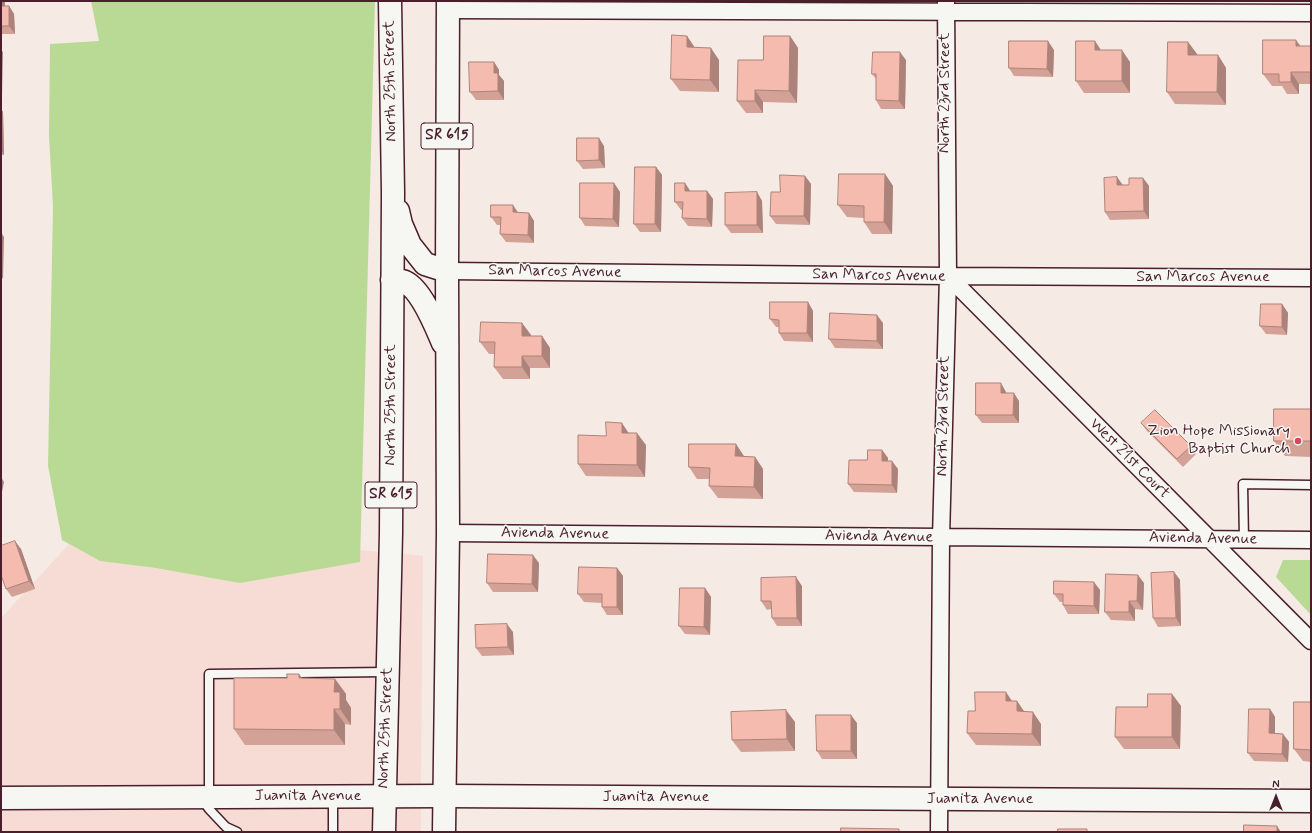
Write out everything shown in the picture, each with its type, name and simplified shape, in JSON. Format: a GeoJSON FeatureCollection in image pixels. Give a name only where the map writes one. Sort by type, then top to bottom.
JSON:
{"type":"FeatureCollection","features":[{"type":"Feature","properties":{"kind":"main road","name":"North 25th Street"},"geometry":{"type":"LineString","coordinates":[[384,832],[391,533],[393,193],[390,1]]}},
{"type":"Feature","properties":{"kind":"main road","name":"SR 615"},"geometry":{"type":"LineString","coordinates":[[444,832],[448,533],[448,6]]}},
{"type":"Feature","properties":{"kind":"main road"},"geometry":{"type":"LineString","coordinates":[[393,193],[410,245],[425,264],[447,271]]}},
{"type":"Feature","properties":{"kind":"main road"},"geometry":{"type":"LineString","coordinates":[[392,280],[405,281],[418,292],[434,321],[447,352]]}},
{"type":"Feature","properties":{"kind":"main road","name":"Juanita Avenue"},"geometry":{"type":"LineString","coordinates":[[1,798],[445,796],[1311,801]]}},
{"type":"Feature","properties":{"kind":"street"},"geometry":{"type":"LineString","coordinates":[[448,6],[946,6],[1311,13]]}},
{"type":"Feature","properties":{"kind":"street","name":"North 23rd Street"},"geometry":{"type":"LineString","coordinates":[[939,832],[942,538],[948,276],[946,6]]}},
{"type":"Feature","properties":{"kind":"street","name":"San Marcos Avenue"},"geometry":{"type":"LineString","coordinates":[[447,271],[1311,278]]}},
{"type":"Feature","properties":{"kind":"street","name":"West 21st Court"},"geometry":{"type":"LineString","coordinates":[[948,276],[1311,642]]}},
{"type":"Feature","properties":{"kind":"street","name":"Avienda Avenue"},"geometry":{"type":"LineString","coordinates":[[448,533],[1311,540]]}},
{"type":"Feature","properties":{"kind":"lane"},"geometry":{"type":"LineString","coordinates":[[1244,540],[1243,484],[1311,485]]}},
{"type":"Feature","properties":{"kind":"lane"},"geometry":{"type":"LineString","coordinates":[[237,832],[226,827],[209,809],[205,797],[209,674],[387,672]]}},
{"type":"Feature","properties":{"kind":"lane"},"geometry":{"type":"LineString","coordinates":[[333,797],[333,832]]}},
{"type":"Feature","properties":{"kind":"shaded area"},"geometry":{"type":"Polygon","coordinates":[[[69,544],[100,561],[156,568],[360,562],[360,550],[381,552],[375,786],[1,788],[1,618],[69,544]]]}},
{"type":"Feature","properties":{"kind":"shaded area"},"geometry":{"type":"Polygon","coordinates":[[[399,553],[423,556],[421,786],[393,786],[399,553]]]}},
{"type":"Feature","properties":{"kind":"shaded area"},"geometry":{"type":"Polygon","coordinates":[[[421,806],[421,832],[393,832],[393,807],[421,806]]]}},
{"type":"Feature","properties":{"kind":"shaded area"},"geometry":{"type":"Polygon","coordinates":[[[375,807],[375,832],[1,832],[1,809],[375,807]]]}},
{"type":"Feature","properties":{"kind":"green space"},"geometry":{"type":"Polygon","coordinates":[[[91,1],[375,1],[360,562],[240,583],[156,568],[100,561],[62,540],[48,466],[53,206],[49,136],[50,44],[99,41],[91,1]]]}},
{"type":"Feature","properties":{"kind":"green space"},"geometry":{"type":"Polygon","coordinates":[[[1283,560],[1311,560],[1311,615],[1276,577],[1283,560]]]}},
{"type":"Feature","properties":{"kind":"building"},"geometry":{"type":"Polygon","coordinates":[[[1,6],[9,6],[9,26],[1,26],[1,6]]]}},
{"type":"Feature","properties":{"kind":"building"},"geometry":{"type":"Polygon","coordinates":[[[672,35],[687,36],[687,47],[711,48],[710,80],[671,79],[672,35]]]}},
{"type":"Feature","properties":{"kind":"building"},"geometry":{"type":"Polygon","coordinates":[[[764,36],[790,36],[789,91],[755,90],[755,101],[737,101],[738,60],[763,60],[764,36]]]}},
{"type":"Feature","properties":{"kind":"building"},"geometry":{"type":"Polygon","coordinates":[[[1263,40],[1296,40],[1296,46],[1311,46],[1311,72],[1291,72],[1291,82],[1279,82],[1279,74],[1263,74],[1263,40]]]}},
{"type":"Feature","properties":{"kind":"building"},"geometry":{"type":"Polygon","coordinates":[[[1009,41],[1048,41],[1047,69],[1009,68],[1009,41]]]}},
{"type":"Feature","properties":{"kind":"building"},"geometry":{"type":"Polygon","coordinates":[[[1076,41],[1095,41],[1095,50],[1122,50],[1122,81],[1076,81],[1076,41]]]}},
{"type":"Feature","properties":{"kind":"building"},"geometry":{"type":"Polygon","coordinates":[[[1168,42],[1188,42],[1188,55],[1218,55],[1217,92],[1167,92],[1168,42]]]}},
{"type":"Feature","properties":{"kind":"building"},"geometry":{"type":"Polygon","coordinates":[[[873,52],[900,52],[899,101],[876,100],[876,74],[872,74],[873,52]]]}},
{"type":"Feature","properties":{"kind":"building"},"geometry":{"type":"Polygon","coordinates":[[[469,62],[494,62],[494,73],[498,73],[498,91],[470,92],[469,62]]]}},
{"type":"Feature","properties":{"kind":"building"},"geometry":{"type":"Polygon","coordinates":[[[577,138],[599,138],[599,160],[577,161],[577,138]]]}},
{"type":"Feature","properties":{"kind":"building"},"geometry":{"type":"Polygon","coordinates":[[[635,167],[656,167],[655,224],[634,224],[635,167]]]}},
{"type":"Feature","properties":{"kind":"building"},"geometry":{"type":"Polygon","coordinates":[[[839,174],[885,174],[884,222],[864,222],[864,206],[838,205],[839,174]]]}},
{"type":"Feature","properties":{"kind":"building"},"geometry":{"type":"Polygon","coordinates":[[[780,175],[805,176],[804,216],[770,216],[771,192],[780,192],[780,175]]]}},
{"type":"Feature","properties":{"kind":"building"},"geometry":{"type":"Polygon","coordinates":[[[1117,177],[1117,185],[1129,185],[1129,178],[1143,178],[1144,211],[1105,212],[1104,178],[1117,177]]]}},
{"type":"Feature","properties":{"kind":"building"},"geometry":{"type":"Polygon","coordinates":[[[580,183],[614,183],[613,219],[580,218],[580,183]]]}},
{"type":"Feature","properties":{"kind":"building"},"geometry":{"type":"Polygon","coordinates":[[[675,183],[685,183],[685,191],[707,191],[707,219],[682,218],[683,202],[675,202],[675,183]]]}},
{"type":"Feature","properties":{"kind":"building"},"geometry":{"type":"Polygon","coordinates":[[[757,192],[757,225],[725,225],[725,193],[757,192]]]}},
{"type":"Feature","properties":{"kind":"building"},"geometry":{"type":"Polygon","coordinates":[[[491,205],[513,205],[513,212],[529,213],[528,235],[500,234],[501,217],[491,217],[491,205]]]}},
{"type":"Feature","properties":{"kind":"building"},"geometry":{"type":"Polygon","coordinates":[[[770,302],[808,302],[807,333],[779,333],[779,320],[770,319],[770,302]]]}},
{"type":"Feature","properties":{"kind":"building"},"geometry":{"type":"Polygon","coordinates":[[[1261,304],[1282,304],[1282,327],[1260,326],[1261,304]]]}},
{"type":"Feature","properties":{"kind":"building"},"geometry":{"type":"Polygon","coordinates":[[[830,313],[877,315],[877,341],[829,339],[830,313]]]}},
{"type":"Feature","properties":{"kind":"building"},"geometry":{"type":"Polygon","coordinates":[[[481,322],[522,323],[522,336],[542,336],[542,356],[522,356],[522,367],[494,367],[495,342],[480,342],[481,322]]]}},
{"type":"Feature","properties":{"kind":"building"},"geometry":{"type":"Polygon","coordinates":[[[976,383],[1001,383],[1001,393],[1014,393],[1013,415],[976,415],[976,383]]]}},
{"type":"Feature","properties":{"kind":"building"},"geometry":{"type":"Polygon","coordinates":[[[1274,409],[1311,409],[1311,441],[1274,441],[1274,409]]]}},
{"type":"Feature","properties":{"kind":"building"},"geometry":{"type":"Polygon","coordinates":[[[1155,410],[1191,446],[1177,459],[1141,423],[1155,410]]]}},
{"type":"Feature","properties":{"kind":"building"},"geometry":{"type":"Polygon","coordinates":[[[606,422],[622,423],[622,433],[637,433],[637,465],[578,464],[578,435],[606,436],[606,422]]]}},
{"type":"Feature","properties":{"kind":"building"},"geometry":{"type":"Polygon","coordinates":[[[689,444],[736,444],[735,456],[755,457],[754,487],[709,486],[710,468],[689,467],[689,444]]]}},
{"type":"Feature","properties":{"kind":"building"},"geometry":{"type":"Polygon","coordinates":[[[868,450],[882,450],[882,461],[892,461],[892,485],[848,484],[849,460],[867,460],[868,450]]]}},
{"type":"Feature","properties":{"kind":"building"},"geometry":{"type":"Polygon","coordinates":[[[15,541],[29,581],[6,589],[1,575],[1,546],[15,541]]]}},
{"type":"Feature","properties":{"kind":"building"},"geometry":{"type":"Polygon","coordinates":[[[488,554],[533,555],[532,584],[487,583],[488,554]]]}},
{"type":"Feature","properties":{"kind":"building"},"geometry":{"type":"Polygon","coordinates":[[[579,567],[617,568],[617,607],[602,607],[602,594],[578,594],[579,567]]]}},
{"type":"Feature","properties":{"kind":"building"},"geometry":{"type":"Polygon","coordinates":[[[1174,572],[1176,618],[1153,618],[1151,573],[1174,572]]]}},
{"type":"Feature","properties":{"kind":"building"},"geometry":{"type":"Polygon","coordinates":[[[1106,574],[1138,575],[1137,601],[1129,601],[1129,612],[1105,612],[1106,574]]]}},
{"type":"Feature","properties":{"kind":"building"},"geometry":{"type":"Polygon","coordinates":[[[796,577],[797,618],[772,618],[771,601],[761,601],[761,578],[796,577]]]}},
{"type":"Feature","properties":{"kind":"building"},"geometry":{"type":"Polygon","coordinates":[[[1054,581],[1094,582],[1094,606],[1063,605],[1063,594],[1054,594],[1054,581]]]}},
{"type":"Feature","properties":{"kind":"building"},"geometry":{"type":"Polygon","coordinates":[[[680,588],[705,588],[704,627],[679,626],[680,588]]]}},
{"type":"Feature","properties":{"kind":"building"},"geometry":{"type":"Polygon","coordinates":[[[507,624],[508,647],[476,648],[475,625],[507,624]]]}},
{"type":"Feature","properties":{"kind":"building"},"geometry":{"type":"Polygon","coordinates":[[[287,674],[299,674],[299,678],[335,679],[334,692],[340,692],[340,709],[334,709],[334,730],[234,729],[234,678],[287,678],[287,674]]]}},
{"type":"Feature","properties":{"kind":"building"},"geometry":{"type":"Polygon","coordinates":[[[975,692],[1006,692],[1006,701],[1017,701],[1017,711],[1033,712],[1032,734],[967,733],[968,711],[975,711],[975,692]]]}},
{"type":"Feature","properties":{"kind":"building"},"geometry":{"type":"Polygon","coordinates":[[[1148,694],[1172,694],[1172,737],[1115,737],[1116,707],[1147,707],[1148,694]]]}},
{"type":"Feature","properties":{"kind":"building"},"geometry":{"type":"Polygon","coordinates":[[[1294,702],[1311,702],[1311,750],[1294,749],[1294,702]]]}},
{"type":"Feature","properties":{"kind":"building"},"geometry":{"type":"Polygon","coordinates":[[[1249,709],[1270,709],[1269,733],[1283,734],[1282,754],[1248,753],[1249,709]]]}},
{"type":"Feature","properties":{"kind":"building"},"geometry":{"type":"Polygon","coordinates":[[[786,710],[787,739],[732,740],[731,712],[786,710]]]}},
{"type":"Feature","properties":{"kind":"building"},"geometry":{"type":"Polygon","coordinates":[[[816,715],[851,715],[851,751],[817,751],[816,715]]]}},
{"type":"Feature","properties":{"kind":"building"},"geometry":{"type":"Polygon","coordinates":[[[1244,825],[1277,826],[1277,832],[1244,832],[1244,825]]]}},
{"type":"Feature","properties":{"kind":"building"},"geometry":{"type":"Polygon","coordinates":[[[841,828],[899,829],[899,832],[841,832],[841,828]]]}},
{"type":"Feature","properties":{"kind":"building"},"geometry":{"type":"Polygon","coordinates":[[[1058,829],[1087,829],[1087,832],[1058,832],[1058,829]]]}},
{"type":"Feature","properties":{"kind":"place","name":"Zion Hope Missionary Baptist Church"},"geometry":{"type":"Point","coordinates":[1298,441]}}]}
